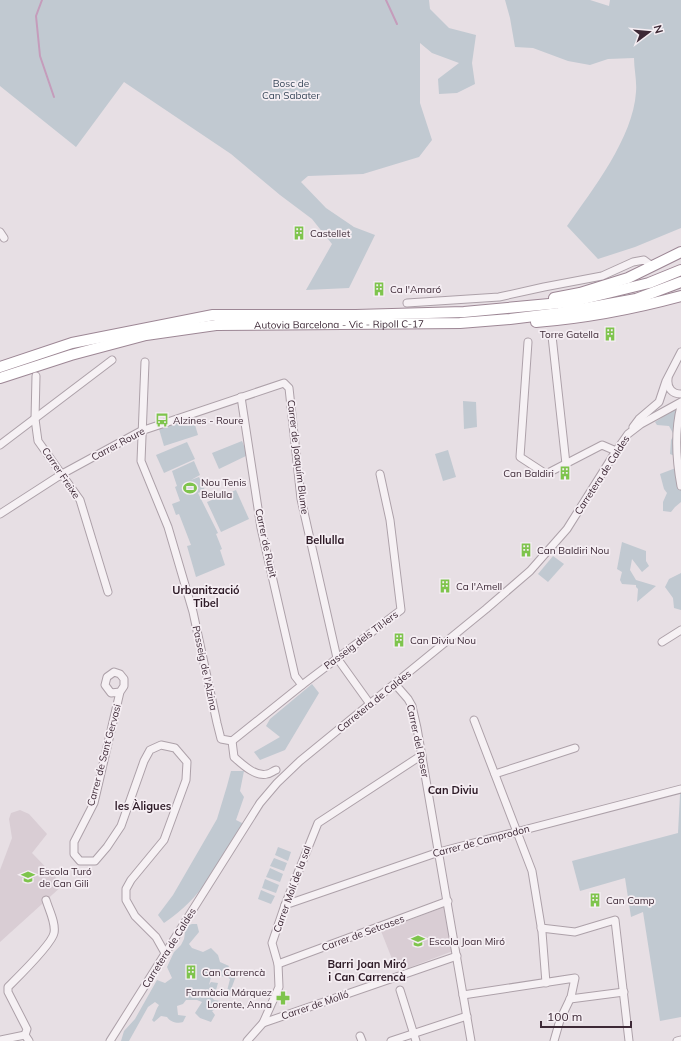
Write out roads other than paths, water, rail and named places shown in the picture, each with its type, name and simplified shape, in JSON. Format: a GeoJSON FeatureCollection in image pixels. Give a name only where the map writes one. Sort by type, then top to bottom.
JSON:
{"type":"FeatureCollection","features":[{"type":"Feature","properties":{"kind":"highway"},"geometry":{"type":"LineString","coordinates":[[464,312],[536,302],[580,293],[628,278],[681,252]]}},
{"type":"Feature","properties":{"kind":"highway","name":"Autovia Barcelona - Vic - Ripoll C-17"},"geometry":{"type":"LineString","coordinates":[[0,367],[72,343],[212,315],[356,315],[464,312],[571,302],[649,283],[681,270]]}},
{"type":"Feature","properties":{"kind":"highway","name":"Autovia Barcelona - Vic - Ripoll C-17"},"geometry":{"type":"LineString","coordinates":[[0,378],[71,355],[146,335],[216,325],[460,323],[559,313],[636,299],[681,282]]}},
{"type":"Feature","properties":{"kind":"highway"},"geometry":{"type":"LineString","coordinates":[[460,323],[498,325],[552,321],[633,309],[681,296]]}},
{"type":"Feature","properties":{"kind":"street"},"geometry":{"type":"LineString","coordinates":[[407,303],[499,297],[602,276],[633,262],[644,260],[652,266]]}},
{"type":"Feature","properties":{"kind":"street"},"geometry":{"type":"LineString","coordinates":[[552,336],[566,464]]}},
{"type":"Feature","properties":{"kind":"street"},"geometry":{"type":"LineString","coordinates":[[528,342],[520,457],[546,474],[602,445],[616,451]]}},
{"type":"Feature","properties":{"kind":"street"},"geometry":{"type":"LineString","coordinates":[[628,434],[639,419],[659,402],[669,375],[681,352]]}},
{"type":"Feature","properties":{"kind":"street"},"geometry":{"type":"LineString","coordinates":[[0,445],[112,360]]}},
{"type":"Feature","properties":{"kind":"street","name":"Passeig de l'Alzina"},"geometry":{"type":"LineString","coordinates":[[145,362],[141,431],[141,461],[168,526],[193,612],[221,739],[232,741]]}},
{"type":"Feature","properties":{"kind":"street"},"geometry":{"type":"LineString","coordinates":[[669,375],[668,383],[670,390],[676,394],[681,394]]}},
{"type":"Feature","properties":{"kind":"street","name":"Carrer Freixe"},"geometry":{"type":"LineString","coordinates":[[36,376],[35,419],[38,441],[80,500],[108,592]]}},
{"type":"Feature","properties":{"kind":"street","name":"Carrer Roure"},"geometry":{"type":"LineString","coordinates":[[0,514],[62,474],[141,431],[284,383],[289,388]]}},
{"type":"Feature","properties":{"kind":"street","name":"Carrer de Joaquím Blume"},"geometry":{"type":"LineString","coordinates":[[289,388],[301,499],[337,658],[370,704]]}},
{"type":"Feature","properties":{"kind":"street","name":"Carrer de Rupit"},"geometry":{"type":"LineString","coordinates":[[241,397],[261,528],[295,676],[302,685]]}},
{"type":"Feature","properties":{"kind":"street"},"geometry":{"type":"LineString","coordinates":[[659,402],[662,409],[667,410]]}},
{"type":"Feature","properties":{"kind":"street","name":"Carretera de Caldes"},"geometry":{"type":"LineString","coordinates":[[110,1041],[260,803],[277,783],[300,761],[530,571],[567,529],[628,434],[640,424],[681,402]]}},
{"type":"Feature","properties":{"kind":"street"},"geometry":{"type":"LineString","coordinates":[[681,406],[677,422],[676,459],[681,486]]}},
{"type":"Feature","properties":{"kind":"street","name":"Passeig dels Til·lers"},"geometry":{"type":"LineString","coordinates":[[232,741],[302,685],[401,610],[390,520],[380,474]]}},
{"type":"Feature","properties":{"kind":"street"},"geometry":{"type":"LineString","coordinates":[[662,642],[681,630]]}},
{"type":"Feature","properties":{"kind":"street","name":"Carrer del Roser"},"geometry":{"type":"LineString","coordinates":[[395,684],[412,706],[448,901],[471,1041]]}},
{"type":"Feature","properties":{"kind":"street","name":"Carrer de Sant Gervasi"},"geometry":{"type":"LineString","coordinates":[[120,692],[94,803],[74,842],[74,854],[80,861],[95,861],[107,847],[121,826],[144,761],[150,750],[161,745],[175,748],[187,762],[186,780],[164,840],[131,880],[126,889],[126,900],[136,916],[156,937],[165,953]]}},
{"type":"Feature","properties":{"kind":"street"},"geometry":{"type":"LineString","coordinates":[[474,720],[532,871],[541,928],[546,983]]}},
{"type":"Feature","properties":{"kind":"street"},"geometry":{"type":"LineString","coordinates":[[232,741],[234,757],[247,768],[258,774],[266,775],[276,770]]}},
{"type":"Feature","properties":{"kind":"street"},"geometry":{"type":"LineString","coordinates":[[495,774],[575,748]]}},
{"type":"Feature","properties":{"kind":"street","name":"Carrer Molí de la sal"},"geometry":{"type":"LineString","coordinates":[[247,1041],[263,1023],[279,986],[278,964],[272,943],[318,823],[422,755]]}},
{"type":"Feature","properties":{"kind":"street","name":"Carrer de Camprodon"},"geometry":{"type":"LineString","coordinates":[[285,906],[439,852],[681,789]]}},
{"type":"Feature","properties":{"kind":"street"},"geometry":{"type":"LineString","coordinates":[[0,995],[8,990],[44,949],[54,935],[54,926],[46,900]]}},
{"type":"Feature","properties":{"kind":"street","name":"Carrer de Setcases"},"geometry":{"type":"LineString","coordinates":[[278,964],[448,901]]}},
{"type":"Feature","properties":{"kind":"street"},"geometry":{"type":"LineString","coordinates":[[541,928],[575,932],[615,920],[629,1041]]}},
{"type":"Feature","properties":{"kind":"street","name":"Carrer de Molló"},"geometry":{"type":"LineString","coordinates":[[263,1023],[457,956]]}},
{"type":"Feature","properties":{"kind":"street"},"geometry":{"type":"LineString","coordinates":[[464,996],[576,978],[570,999],[560,1020],[554,1041]]}},
{"type":"Feature","properties":{"kind":"street"},"geometry":{"type":"LineString","coordinates":[[0,1040],[27,1038],[27,1029],[8,990]]}},
{"type":"Feature","properties":{"kind":"street"},"geometry":{"type":"LineString","coordinates":[[400,990],[416,1041]]}},
{"type":"Feature","properties":{"kind":"street"},"geometry":{"type":"LineString","coordinates":[[570,999],[624,992]]}},
{"type":"Feature","properties":{"kind":"street"},"geometry":{"type":"LineString","coordinates":[[391,1041],[467,1016]]}},
{"type":"Feature","properties":{"kind":"waterway"},"geometry":{"type":"LineString","coordinates":[[42,0],[36,16],[40,56],[54,97]]}},
{"type":"Feature","properties":{"kind":"waterway"},"geometry":{"type":"LineString","coordinates":[[386,0],[397,24]]}},
{"type":"Feature","properties":{"kind":"place","name":"Castellet"},"geometry":{"type":"Point","coordinates":[299,233]}},
{"type":"Feature","properties":{"kind":"place","name":"Ca l'Amaró"},"geometry":{"type":"Point","coordinates":[379,289]}},
{"type":"Feature","properties":{"kind":"place","name":"Torre Gatella"},"geometry":{"type":"Point","coordinates":[610,334]}},
{"type":"Feature","properties":{"kind":"place","name":"Alzines - Roure"},"geometry":{"type":"Point","coordinates":[162,420]}},
{"type":"Feature","properties":{"kind":"place","name":"Can Baldiri"},"geometry":{"type":"Point","coordinates":[565,473]}},
{"type":"Feature","properties":{"kind":"place","name":"Nou Tenis Belulla"},"geometry":{"type":"Point","coordinates":[190,488]}},
{"type":"Feature","properties":{"kind":"place","name":"Can Baldiri Nou"},"geometry":{"type":"Point","coordinates":[526,550]}},
{"type":"Feature","properties":{"kind":"place","name":"Ca l'Amell"},"geometry":{"type":"Point","coordinates":[445,586]}},
{"type":"Feature","properties":{"kind":"place","name":"Can Diviu Nou"},"geometry":{"type":"Point","coordinates":[399,640]}},
{"type":"Feature","properties":{"kind":"place","name":"Escola Turó de Can Gili"},"geometry":{"type":"Point","coordinates":[28,877]}},
{"type":"Feature","properties":{"kind":"place","name":"Can Camp"},"geometry":{"type":"Point","coordinates":[595,900]}},
{"type":"Feature","properties":{"kind":"place","name":"Escola Joan Miró"},"geometry":{"type":"Point","coordinates":[418,941]}},
{"type":"Feature","properties":{"kind":"place","name":"Can Carrencà"},"geometry":{"type":"Point","coordinates":[191,972]}},
{"type":"Feature","properties":{"kind":"place","name":"Farmàcia Márquez Lorente, Anna"},"geometry":{"type":"Point","coordinates":[283,998]}},
{"type":"Feature","properties":{"kind":"district","name":"Bellulla"},"geometry":{"type":"Point","coordinates":[325,540]}},
{"type":"Feature","properties":{"kind":"district","name":"Urbanització Tibel"},"geometry":{"type":"Point","coordinates":[206,596]}},
{"type":"Feature","properties":{"kind":"district","name":"Can Diviu"},"geometry":{"type":"Point","coordinates":[453,790]}},
{"type":"Feature","properties":{"kind":"district","name":"les Àligues"},"geometry":{"type":"Point","coordinates":[143,806]}},
{"type":"Feature","properties":{"kind":"district","name":"Barri Joan Miró i Can Carrencà"},"geometry":{"type":"Point","coordinates":[367,970]}},
{"type":"Feature","properties":{"kind":"park label","name":"Bosc de Can Sabater"},"geometry":{"type":"Point","coordinates":[291,88]}}]}
